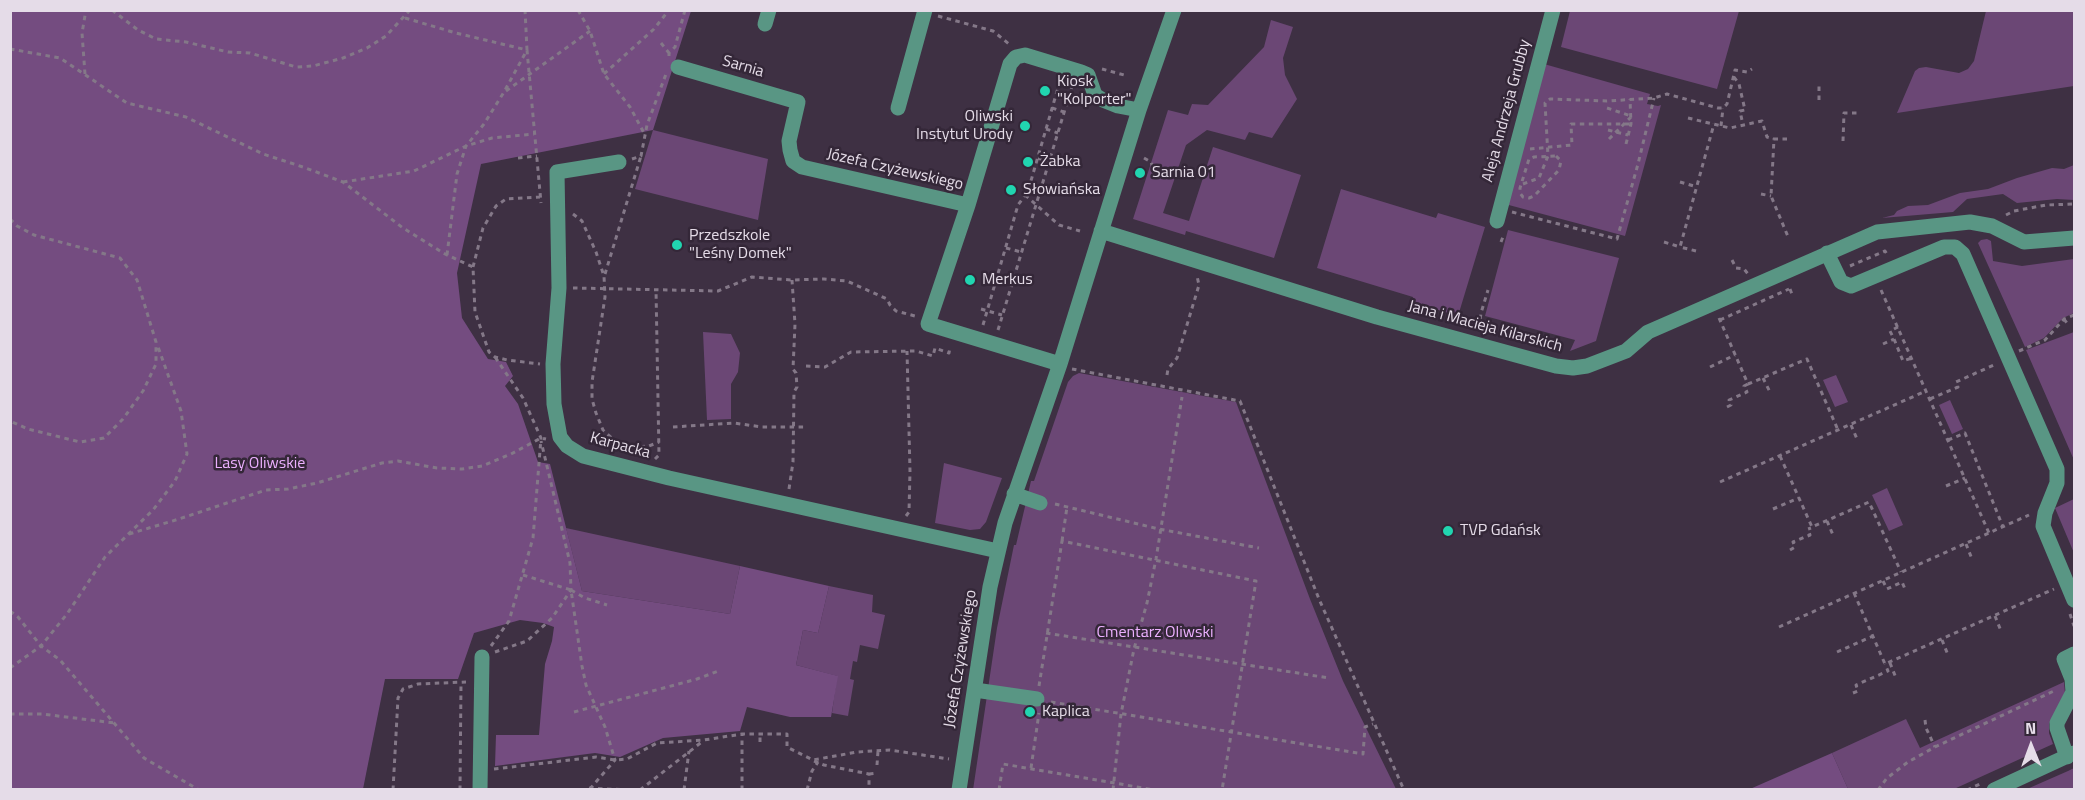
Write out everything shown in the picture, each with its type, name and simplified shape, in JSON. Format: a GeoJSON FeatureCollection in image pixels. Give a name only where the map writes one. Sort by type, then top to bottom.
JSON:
{"type":"FeatureCollection","features":[{"type":"Feature","properties":{"kind":"street","name":"Józefa Czyżewskiego"},"geometry":{"type":"LineString","coordinates":[[959,789],[990,587],[998,551],[1014,494],[1060,364],[1138,110],[1174,10]]}},
{"type":"Feature","properties":{"kind":"street","name":"Aleja Andrzeja Grubby"},"geometry":{"type":"LineString","coordinates":[[1498,215],[1553,10]]}},
{"type":"Feature","properties":{"kind":"street"},"geometry":{"type":"LineString","coordinates":[[898,108],[923,11]]}},
{"type":"Feature","properties":{"kind":"street"},"geometry":{"type":"LineString","coordinates":[[968,205],[1010,64],[1016,57],[1025,55],[1063,70],[1088,75],[1095,95],[1102,100],[1138,110]]}},
{"type":"Feature","properties":{"kind":"street","name":"Sarnia"},"geometry":{"type":"LineString","coordinates":[[672,67],[798,102]]}},
{"type":"Feature","properties":{"kind":"street","name":"Józefa Czyżewskiego"},"geometry":{"type":"LineString","coordinates":[[798,102],[789,141],[793,161],[802,167],[968,205],[929,318]]}},
{"type":"Feature","properties":{"kind":"street","name":"Karpacka"},"geometry":{"type":"LineString","coordinates":[[619,162],[557,172],[559,288],[554,404],[560,437],[567,446],[583,456],[669,478],[998,551]]}},
{"type":"Feature","properties":{"kind":"street","name":"Jana i Macieja Kilarskich"},"geometry":{"type":"LineString","coordinates":[[1101,231],[1377,317],[1556,366],[1573,368],[1587,366],[1618,355],[1632,347],[1648,332],[1867,235],[1887,230],[1970,222],[1992,226]]}},
{"type":"Feature","properties":{"kind":"street"},"geometry":{"type":"LineString","coordinates":[[1992,226],[2024,242],[2074,238]]}},
{"type":"Feature","properties":{"kind":"street"},"geometry":{"type":"LineString","coordinates":[[1827,253],[1838,278],[1844,284],[1856,285],[1948,246],[1958,249],[1965,258],[2002,360],[2057,468],[2057,483],[2045,513],[2043,526],[2074,600]]}},
{"type":"Feature","properties":{"kind":"street"},"geometry":{"type":"LineString","coordinates":[[929,318],[928,324],[1060,364]]}},
{"type":"Feature","properties":{"kind":"street"},"geometry":{"type":"LineString","coordinates":[[1014,494],[1040,503]]}},
{"type":"Feature","properties":{"kind":"street"},"geometry":{"type":"LineString","coordinates":[[1994,789],[2071,755],[2057,728],[2060,717],[2072,698],[2072,682],[2064,659],[2074,654]]}},
{"type":"Feature","properties":{"kind":"street"},"geometry":{"type":"LineString","coordinates":[[480,789],[482,657]]}},
{"type":"Feature","properties":{"kind":"street"},"geometry":{"type":"LineString","coordinates":[[975,690],[1039,700]]}},
{"type":"Feature","properties":{"kind":"path"},"geometry":{"type":"LineString","coordinates":[[85,74],[82,33],[86,10]]}},
{"type":"Feature","properties":{"kind":"path"},"geometry":{"type":"LineString","coordinates":[[112,10],[138,30],[156,39],[186,42],[228,52],[250,53],[296,67],[313,66],[344,58],[367,48],[386,36],[410,10]]}},
{"type":"Feature","properties":{"kind":"path"},"geometry":{"type":"LineString","coordinates":[[525,10],[541,208],[575,215],[582,222],[604,276],[605,288],[592,382],[592,399],[596,414],[603,430],[615,441],[637,447],[659,442]]}},
{"type":"Feature","properties":{"kind":"path"},"geometry":{"type":"LineString","coordinates":[[578,10],[590,31],[604,74],[630,107],[645,134]]}},
{"type":"Feature","properties":{"kind":"path"},"geometry":{"type":"LineString","coordinates":[[604,74],[654,29],[669,10]]}},
{"type":"Feature","properties":{"kind":"path"},"geometry":{"type":"LineString","coordinates":[[669,53],[675,47],[686,10]]}},
{"type":"Feature","properties":{"kind":"path"},"geometry":{"type":"LineString","coordinates":[[923,11],[993,31],[1007,43]]}},
{"type":"Feature","properties":{"kind":"path"},"geometry":{"type":"LineString","coordinates":[[405,18],[527,50]]}},
{"type":"Feature","properties":{"kind":"path"},"geometry":{"type":"LineString","coordinates":[[504,92],[590,31]]}},
{"type":"Feature","properties":{"kind":"path"},"geometry":{"type":"LineString","coordinates":[[604,276],[641,156],[645,134],[672,67],[669,53],[661,43]]}},
{"type":"Feature","properties":{"kind":"path"},"geometry":{"type":"LineString","coordinates":[[10,48],[60,58],[127,103],[186,117],[262,154],[303,166],[343,182],[404,228],[447,255],[473,267]]}},
{"type":"Feature","properties":{"kind":"path"},"geometry":{"type":"LineString","coordinates":[[447,255],[456,174],[466,146],[484,124],[527,50]]}},
{"type":"Feature","properties":{"kind":"path"},"geometry":{"type":"LineString","coordinates":[[1105,69],[1128,76]]}},
{"type":"Feature","properties":{"kind":"path"},"geometry":{"type":"LineString","coordinates":[[1721,126],[1723,108],[1727,104],[1735,70],[1746,72],[1752,69]]}},
{"type":"Feature","properties":{"kind":"path"},"geometry":{"type":"LineString","coordinates":[[980,333],[1018,205],[1028,191],[1063,70],[1075,77],[995,337]]}},
{"type":"Feature","properties":{"kind":"path"},"geometry":{"type":"LineString","coordinates":[[1733,77],[1739,84],[1743,99],[1745,110],[1740,111],[1743,125]]}},
{"type":"Feature","properties":{"kind":"path"},"geometry":{"type":"LineString","coordinates":[[1819,86],[1819,100]]}},
{"type":"Feature","properties":{"kind":"path"},"geometry":{"type":"LineString","coordinates":[[1521,184],[1539,178],[1548,156],[1545,103],[1550,99],[1654,98],[1667,94],[1723,108]]}},
{"type":"Feature","properties":{"kind":"path"},"geometry":{"type":"LineString","coordinates":[[1498,215],[1617,238],[1644,144],[1654,98]]}},
{"type":"Feature","properties":{"kind":"path"},"geometry":{"type":"LineString","coordinates":[[1626,144],[1631,124],[1630,99]]}},
{"type":"Feature","properties":{"kind":"path"},"geometry":{"type":"LineString","coordinates":[[1052,108],[1064,112]]}},
{"type":"Feature","properties":{"kind":"path"},"geometry":{"type":"LineString","coordinates":[[1607,108],[1631,116]]}},
{"type":"Feature","properties":{"kind":"path"},"geometry":{"type":"LineString","coordinates":[[1843,141],[1844,113],[1857,113]]}},
{"type":"Feature","properties":{"kind":"path"},"geometry":{"type":"LineString","coordinates":[[1609,138],[1631,116]]}},
{"type":"Feature","properties":{"kind":"path"},"geometry":{"type":"LineString","coordinates":[[1688,118],[1730,128],[1762,121],[1767,136],[1774,139],[1787,139]]}},
{"type":"Feature","properties":{"kind":"path"},"geometry":{"type":"LineString","coordinates":[[1529,149],[1572,146],[1571,124],[1631,124]]}},
{"type":"Feature","properties":{"kind":"path"},"geometry":{"type":"LineString","coordinates":[[1680,247],[1714,124]]}},
{"type":"Feature","properties":{"kind":"path"},"geometry":{"type":"LineString","coordinates":[[1728,134],[1730,128]]}},
{"type":"Feature","properties":{"kind":"path"},"geometry":{"type":"LineString","coordinates":[[1046,129],[1058,133]]}},
{"type":"Feature","properties":{"kind":"path"},"geometry":{"type":"LineString","coordinates":[[1608,130],[1628,135]]}},
{"type":"Feature","properties":{"kind":"path"},"geometry":{"type":"LineString","coordinates":[[343,182],[414,171],[466,146],[492,138],[534,134]]}},
{"type":"Feature","properties":{"kind":"path"},"geometry":{"type":"LineString","coordinates":[[1774,139],[1772,196],[1789,239]]}},
{"type":"Feature","properties":{"kind":"path"},"geometry":{"type":"LineString","coordinates":[[518,158],[537,156]]}},
{"type":"Feature","properties":{"kind":"path"},"geometry":{"type":"LineString","coordinates":[[619,162],[641,156]]}},
{"type":"Feature","properties":{"kind":"path"},"geometry":{"type":"LineString","coordinates":[[1548,156],[1558,157],[1562,164],[1559,170],[1534,196],[1529,198],[1521,196],[1521,184],[1529,159],[1548,156]]}},
{"type":"Feature","properties":{"kind":"path"},"geometry":{"type":"LineString","coordinates":[[1038,158],[1049,162]]}},
{"type":"Feature","properties":{"kind":"path"},"geometry":{"type":"LineString","coordinates":[[1144,158],[1151,162],[1158,175],[1188,172]]}},
{"type":"Feature","properties":{"kind":"path"},"geometry":{"type":"LineString","coordinates":[[1539,178],[1544,186]]}},
{"type":"Feature","properties":{"kind":"path"},"geometry":{"type":"LineString","coordinates":[[1680,182],[1696,187]]}},
{"type":"Feature","properties":{"kind":"path"},"geometry":{"type":"LineString","coordinates":[[1761,194],[1772,196]]}},
{"type":"Feature","properties":{"kind":"path"},"geometry":{"type":"LineString","coordinates":[[1025,195],[1059,225],[1080,231]]}},
{"type":"Feature","properties":{"kind":"path"},"geometry":{"type":"LineString","coordinates":[[540,196],[506,200],[496,206],[483,228],[473,267],[475,312],[489,352],[495,357],[523,398],[540,438],[570,563],[571,590],[586,685],[605,727],[615,760]]}},
{"type":"Feature","properties":{"kind":"path"},"geometry":{"type":"LineString","coordinates":[[1992,226],[2002,217],[2014,211],[2046,205],[2074,204]]}},
{"type":"Feature","properties":{"kind":"path"},"geometry":{"type":"LineString","coordinates":[[10,219],[17,226],[34,235],[120,258],[137,280],[181,411],[187,454],[175,481],[153,510],[105,557],[41,646],[10,668]]}},
{"type":"Feature","properties":{"kind":"path"},"geometry":{"type":"LineString","coordinates":[[1664,242],[1696,251]]}},
{"type":"Feature","properties":{"kind":"path"},"geometry":{"type":"LineString","coordinates":[[1006,248],[1021,252]]}},
{"type":"Feature","properties":{"kind":"path"},"geometry":{"type":"LineString","coordinates":[[1732,260],[1736,268],[1744,269],[1749,275]]}},
{"type":"Feature","properties":{"kind":"path"},"geometry":{"type":"LineString","coordinates":[[1167,375],[1168,369],[1177,358],[1199,285],[1199,280],[1191,269]]}},
{"type":"Feature","properties":{"kind":"path"},"geometry":{"type":"LineString","coordinates":[[573,288],[718,291],[752,277],[792,280],[824,279],[847,281],[887,299],[896,311],[929,318]]}},
{"type":"Feature","properties":{"kind":"path"},"geometry":{"type":"LineString","coordinates":[[1876,277],[1989,533]]}},
{"type":"Feature","properties":{"kind":"path"},"geometry":{"type":"LineString","coordinates":[[789,493],[792,473],[794,392],[797,387],[796,373],[793,369],[795,324],[792,280]]}},
{"type":"Feature","properties":{"kind":"path"},"geometry":{"type":"LineString","coordinates":[[648,462],[659,455],[656,289]]}},
{"type":"Feature","properties":{"kind":"path"},"geometry":{"type":"LineString","coordinates":[[1720,320],[1790,289],[1793,297]]}},
{"type":"Feature","properties":{"kind":"path"},"geometry":{"type":"LineString","coordinates":[[1479,327],[1488,290]]}},
{"type":"Feature","properties":{"kind":"path"},"geometry":{"type":"LineString","coordinates":[[981,309],[1002,315]]}},
{"type":"Feature","properties":{"kind":"path"},"geometry":{"type":"LineString","coordinates":[[1716,313],[1748,384]]}},
{"type":"Feature","properties":{"kind":"path"},"geometry":{"type":"LineString","coordinates":[[1930,399],[1958,387],[1956,382],[2045,340],[2064,319],[2074,315]]}},
{"type":"Feature","properties":{"kind":"path"},"geometry":{"type":"LineString","coordinates":[[2064,319],[2069,326]]}},
{"type":"Feature","properties":{"kind":"path"},"geometry":{"type":"LineString","coordinates":[[1898,327],[1890,331],[1904,361],[1912,358]]}},
{"type":"Feature","properties":{"kind":"path"},"geometry":{"type":"LineString","coordinates":[[1883,344],[1894,339]]}},
{"type":"Feature","properties":{"kind":"path"},"geometry":{"type":"LineString","coordinates":[[10,421],[28,429],[80,442],[104,438],[123,419],[143,391],[156,364],[156,342]]}},
{"type":"Feature","properties":{"kind":"path"},"geometry":{"type":"LineString","coordinates":[[806,366],[825,367],[851,352],[916,351],[933,356],[935,348]]}},
{"type":"Feature","properties":{"kind":"path"},"geometry":{"type":"LineString","coordinates":[[901,520],[909,512],[907,351]]}},
{"type":"Feature","properties":{"kind":"path"},"geometry":{"type":"LineString","coordinates":[[1710,367],[1735,355]]}},
{"type":"Feature","properties":{"kind":"path"},"geometry":{"type":"LineString","coordinates":[[495,357],[554,364]]}},
{"type":"Feature","properties":{"kind":"path"},"geometry":{"type":"LineString","coordinates":[[1727,407],[1731,405],[1729,400],[1747,392],[1744,386],[1807,358],[1838,430]]}},
{"type":"Feature","properties":{"kind":"path"},"geometry":{"type":"LineString","coordinates":[[1076,370],[1239,401],[1319,599],[1404,789]]}},
{"type":"Feature","properties":{"kind":"path"},"geometry":{"type":"LineString","coordinates":[[1763,378],[1770,393]]}},
{"type":"Feature","properties":{"kind":"path"},"geometry":{"type":"LineString","coordinates":[[1720,482],[1926,391]]}},
{"type":"Feature","properties":{"kind":"path"},"geometry":{"type":"LineString","coordinates":[[1113,789],[1121,714],[1156,559],[1182,398]]}},
{"type":"Feature","properties":{"kind":"path"},"geometry":{"type":"LineString","coordinates":[[673,427],[734,423],[762,427],[806,427]]}},
{"type":"Feature","properties":{"kind":"path"},"geometry":{"type":"LineString","coordinates":[[1851,424],[1857,440]]}},
{"type":"Feature","properties":{"kind":"path"},"geometry":{"type":"LineString","coordinates":[[1948,440],[1965,433],[2003,527]]}},
{"type":"Feature","properties":{"kind":"path"},"geometry":{"type":"LineString","coordinates":[[129,534],[266,490],[288,489],[317,483],[382,463],[398,461],[437,468],[462,469],[482,466],[511,454],[540,438],[567,446]]}},
{"type":"Feature","properties":{"kind":"path"},"geometry":{"type":"LineString","coordinates":[[482,657],[509,621],[533,538],[540,438]]}},
{"type":"Feature","properties":{"kind":"path"},"geometry":{"type":"LineString","coordinates":[[1780,456],[1812,527]]}},
{"type":"Feature","properties":{"kind":"path"},"geometry":{"type":"LineString","coordinates":[[1946,486],[1965,478]]}},
{"type":"Feature","properties":{"kind":"path"},"geometry":{"type":"LineString","coordinates":[[1773,509],[1799,498]]}},
{"type":"Feature","properties":{"kind":"path"},"geometry":{"type":"LineString","coordinates":[[1790,550],[1796,547],[1793,542],[1810,535],[1808,529],[1869,502],[1901,572]]}},
{"type":"Feature","properties":{"kind":"path"},"geometry":{"type":"LineString","coordinates":[[1031,768],[1046,633],[1067,507],[1160,529],[1259,548]]}},
{"type":"Feature","properties":{"kind":"path"},"geometry":{"type":"LineString","coordinates":[[1779,627],[2036,512]]}},
{"type":"Feature","properties":{"kind":"path"},"geometry":{"type":"LineString","coordinates":[[1827,521],[1833,535]]}},
{"type":"Feature","properties":{"kind":"path"},"geometry":{"type":"LineString","coordinates":[[1062,541],[1256,581],[1222,789]]}},
{"type":"Feature","properties":{"kind":"path"},"geometry":{"type":"LineString","coordinates":[[1965,544],[1972,559]]}},
{"type":"Feature","properties":{"kind":"path"},"geometry":{"type":"LineString","coordinates":[[523,575],[571,590],[585,598],[607,605]]}},
{"type":"Feature","properties":{"kind":"path"},"geometry":{"type":"LineString","coordinates":[[1883,581],[1887,589],[1902,582],[1905,589]]}},
{"type":"Feature","properties":{"kind":"path"},"geometry":{"type":"LineString","coordinates":[[482,657],[527,641],[552,618],[571,590]]}},
{"type":"Feature","properties":{"kind":"path"},"geometry":{"type":"LineString","coordinates":[[1888,663],[2054,590]]}},
{"type":"Feature","properties":{"kind":"path"},"geometry":{"type":"LineString","coordinates":[[1854,593],[1873,636],[1896,678]]}},
{"type":"Feature","properties":{"kind":"path"},"geometry":{"type":"LineString","coordinates":[[10,611],[18,617],[41,646],[60,660],[144,758],[199,789]]}},
{"type":"Feature","properties":{"kind":"path"},"geometry":{"type":"LineString","coordinates":[[1995,616],[2001,631]]}},
{"type":"Feature","properties":{"kind":"path"},"geometry":{"type":"LineString","coordinates":[[1046,633],[1134,649],[1329,678]]}},
{"type":"Feature","properties":{"kind":"path"},"geometry":{"type":"LineString","coordinates":[[1837,652],[1873,636]]}},
{"type":"Feature","properties":{"kind":"path"},"geometry":{"type":"LineString","coordinates":[[1942,639],[1948,654]]}},
{"type":"Feature","properties":{"kind":"path"},"geometry":{"type":"LineString","coordinates":[[1853,693],[1858,691],[1856,686],[1888,670],[1888,663]]}},
{"type":"Feature","properties":{"kind":"path"},"geometry":{"type":"LineString","coordinates":[[574,712],[697,679],[721,670]]}},
{"type":"Feature","properties":{"kind":"path"},"geometry":{"type":"LineString","coordinates":[[460,789],[461,682]]}},
{"type":"Feature","properties":{"kind":"path"},"geometry":{"type":"LineString","coordinates":[[393,789],[398,698],[403,689],[418,684],[482,682]]}},
{"type":"Feature","properties":{"kind":"path"},"geometry":{"type":"LineString","coordinates":[[1878,789],[1887,778],[1908,762],[1935,747],[2072,682]]}},
{"type":"Feature","properties":{"kind":"path"},"geometry":{"type":"LineString","coordinates":[[1039,700],[1363,754],[1365,727],[1373,724]]}},
{"type":"Feature","properties":{"kind":"path"},"geometry":{"type":"LineString","coordinates":[[10,714],[42,714],[115,723]]}},
{"type":"Feature","properties":{"kind":"path"},"geometry":{"type":"LineString","coordinates":[[1925,720],[1926,728],[1935,747]]}},
{"type":"Feature","properties":{"kind":"path"},"geometry":{"type":"LineString","coordinates":[[480,771],[596,757],[627,759],[657,743],[704,740],[742,734],[787,734],[787,747],[813,760],[868,774],[877,773]]}},
{"type":"Feature","properties":{"kind":"path"},"geometry":{"type":"LineString","coordinates":[[742,734],[742,789]]}},
{"type":"Feature","properties":{"kind":"path"},"geometry":{"type":"LineString","coordinates":[[760,734],[760,742]]}},
{"type":"Feature","properties":{"kind":"path"},"geometry":{"type":"LineString","coordinates":[[641,789],[704,740]]}},
{"type":"Feature","properties":{"kind":"path"},"geometry":{"type":"LineString","coordinates":[[813,760],[857,752],[890,750],[949,759]]}},
{"type":"Feature","properties":{"kind":"path"},"geometry":{"type":"LineString","coordinates":[[877,765],[878,751]]}},
{"type":"Feature","properties":{"kind":"path"},"geometry":{"type":"LineString","coordinates":[[684,789],[689,752]]}},
{"type":"Feature","properties":{"kind":"path"},"geometry":{"type":"LineString","coordinates":[[589,789],[615,760]]}},
{"type":"Feature","properties":{"kind":"path"},"geometry":{"type":"LineString","coordinates":[[807,789],[818,762]]}},
{"type":"Feature","properties":{"kind":"path"},"geometry":{"type":"LineString","coordinates":[[999,789],[1003,764],[1155,789]]}},
{"type":"Feature","properties":{"kind":"path"},"geometry":{"type":"LineString","coordinates":[[868,774],[869,789]]}},
{"type":"Feature","properties":{"kind":"path"},"geometry":{"type":"LineString","coordinates":[[589,789],[629,789]]}},
{"type":"Feature","properties":{"kind":"green space"},"geometry":{"type":"Polygon","coordinates":[[[1570,10],[1739,11],[1717,89],[1561,47],[1570,10]]]}},
{"type":"Feature","properties":{"kind":"green space"},"geometry":{"type":"Polygon","coordinates":[[[2022,10],[2074,11],[2074,86],[1897,113],[1915,71],[1919,68],[1926,67],[1959,73],[1968,69],[1974,61],[1986,11],[2019,12],[2022,10]]]}},
{"type":"Feature","properties":{"kind":"green space","name":"Lasy Oliwskie"},"geometry":{"type":"Polygon","coordinates":[[[10,11],[691,11],[653,130],[481,164],[457,273],[462,318],[488,359],[506,362],[513,376],[505,386],[518,404],[538,462],[550,464],[582,591],[730,614],[740,566],[829,586],[818,633],[803,630],[796,665],[838,676],[831,717],[790,717],[747,707],[740,731],[663,738],[620,757],[595,753],[495,766],[496,735],[539,735],[545,664],[554,627],[520,620],[474,633],[458,679],[385,679],[363,789],[11,789],[10,11]]]}},
{"type":"Feature","properties":{"kind":"green space"},"geometry":{"type":"Polygon","coordinates":[[[1271,20],[1293,27],[1283,58],[1285,75],[1297,99],[1272,138],[1249,132],[1245,140],[1207,130],[1186,145],[1163,213],[1189,221],[1213,147],[1301,175],[1274,258],[1186,231],[1185,235],[1133,219],[1168,110],[1188,115],[1192,104],[1208,105],[1264,47],[1271,20]]]}},
{"type":"Feature","properties":{"kind":"green space"},"geometry":{"type":"Polygon","coordinates":[[[1544,64],[1650,94],[1647,104],[1661,105],[1625,236],[1505,204],[1544,64]]]}},
{"type":"Feature","properties":{"kind":"green space"},"geometry":{"type":"Polygon","coordinates":[[[653,130],[768,159],[758,220],[635,189],[653,130]]]}},
{"type":"Feature","properties":{"kind":"green space"},"geometry":{"type":"Polygon","coordinates":[[[2074,165],[2074,200],[2057,199],[2017,203],[2003,194],[1967,199],[1953,212],[1882,218],[1894,215],[1908,206],[1928,205],[1960,193],[1988,189],[2052,168],[2064,169],[2074,165]]]}},
{"type":"Feature","properties":{"kind":"green space"},"geometry":{"type":"Polygon","coordinates":[[[1341,189],[1436,218],[1438,213],[1485,227],[1458,316],[1412,302],[1413,297],[1317,268],[1341,189]]]}},
{"type":"Feature","properties":{"kind":"green space"},"geometry":{"type":"Polygon","coordinates":[[[1508,230],[1619,258],[1596,341],[1570,351],[1575,340],[1485,316],[1508,230]]]}},
{"type":"Feature","properties":{"kind":"green space"},"geometry":{"type":"Polygon","coordinates":[[[1987,239],[1991,241],[1993,261],[2022,266],[2074,259],[2074,313],[2063,318],[2044,338],[2025,347],[1978,243],[1987,239]]]}},
{"type":"Feature","properties":{"kind":"green space"},"geometry":{"type":"Polygon","coordinates":[[[703,332],[731,334],[740,353],[738,372],[731,384],[731,419],[707,420],[703,332]]]}},
{"type":"Feature","properties":{"kind":"green space"},"geometry":{"type":"Polygon","coordinates":[[[2074,332],[2074,460],[2026,350],[2074,332]]]}},
{"type":"Feature","properties":{"kind":"green space","name":"Cmentarz Oliwski"},"geometry":{"type":"Polygon","coordinates":[[[1079,373],[1236,402],[1343,681],[1396,789],[973,790],[997,628],[1014,545],[1016,545],[1031,481],[1034,481],[1068,382],[1079,373]]]}},
{"type":"Feature","properties":{"kind":"green space"},"geometry":{"type":"Polygon","coordinates":[[[1836,375],[1848,402],[1835,407],[1823,380],[1836,375]]]}},
{"type":"Feature","properties":{"kind":"green space"},"geometry":{"type":"Polygon","coordinates":[[[1950,400],[1963,429],[1952,434],[1939,405],[1950,400]]]}},
{"type":"Feature","properties":{"kind":"green space"},"geometry":{"type":"Polygon","coordinates":[[[944,463],[1002,478],[986,522],[980,529],[970,530],[935,523],[944,463]]]}},
{"type":"Feature","properties":{"kind":"green space"},"geometry":{"type":"Polygon","coordinates":[[[1887,488],[1903,525],[1889,531],[1872,495],[1887,488]]]}},
{"type":"Feature","properties":{"kind":"green space"},"geometry":{"type":"Polygon","coordinates":[[[2074,499],[2074,553],[2055,508],[2074,499]]]}},
{"type":"Feature","properties":{"kind":"green space"},"geometry":{"type":"Polygon","coordinates":[[[566,528],[740,566],[730,614],[582,591],[566,528]]]}},
{"type":"Feature","properties":{"kind":"green space"},"geometry":{"type":"Polygon","coordinates":[[[829,586],[873,595],[872,612],[885,615],[878,649],[860,645],[857,662],[853,661],[850,679],[854,680],[848,716],[832,713],[837,676],[796,665],[803,630],[818,633],[829,586]]]}},
{"type":"Feature","properties":{"kind":"green space"},"geometry":{"type":"Polygon","coordinates":[[[2064,682],[2065,693],[2049,724],[2053,744],[1954,789],[1848,789],[1832,753],[1906,719],[1920,748],[2064,682]]]}},
{"type":"Feature","properties":{"kind":"green space"},"geometry":{"type":"Polygon","coordinates":[[[1832,753],[1848,789],[1750,789],[1832,753]]]}},
{"type":"Feature","properties":{"kind":"green space"},"geometry":{"type":"Polygon","coordinates":[[[2074,768],[2074,789],[2027,789],[2068,771],[2074,768]]]}},
{"type":"Feature","properties":{"kind":"place","name":"Kiosk \"Kolporter\""},"geometry":{"type":"Point","coordinates":[1045,91]}},
{"type":"Feature","properties":{"kind":"place","name":"Oliwski Instytut Urody"},"geometry":{"type":"Point","coordinates":[1025,126]}},
{"type":"Feature","properties":{"kind":"place","name":"Żabka"},"geometry":{"type":"Point","coordinates":[1028,162]}},
{"type":"Feature","properties":{"kind":"place","name":"Sarnia 01"},"geometry":{"type":"Point","coordinates":[1140,173]}},
{"type":"Feature","properties":{"kind":"place","name":"Słowiańska"},"geometry":{"type":"Point","coordinates":[1011,190]}},
{"type":"Feature","properties":{"kind":"place","name":"Przedszkole \"Leśny Domek\""},"geometry":{"type":"Point","coordinates":[677,245]}},
{"type":"Feature","properties":{"kind":"place","name":"Merkus"},"geometry":{"type":"Point","coordinates":[970,280]}},
{"type":"Feature","properties":{"kind":"place","name":"TVP Gdańsk"},"geometry":{"type":"Point","coordinates":[1448,531]}},
{"type":"Feature","properties":{"kind":"place","name":"Kaplica"},"geometry":{"type":"Point","coordinates":[1030,712]}}]}
